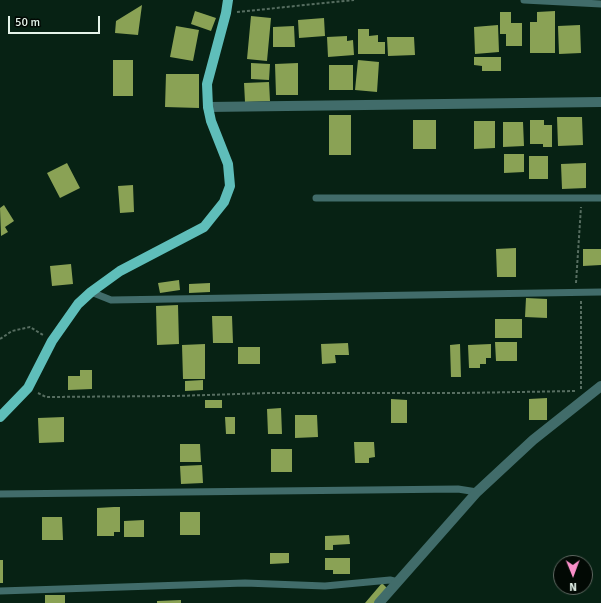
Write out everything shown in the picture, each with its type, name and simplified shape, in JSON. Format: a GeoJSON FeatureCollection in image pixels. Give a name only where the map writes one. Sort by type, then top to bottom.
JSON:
{"type":"FeatureCollection","features":[{"type":"Feature","properties":{"kind":"main road"},"geometry":{"type":"LineString","coordinates":[[0,417],[28,388],[52,341],[78,304],[91,292],[120,271],[204,227],[224,202],[230,186],[228,164],[210,121],[208,107],[208,84],[228,0]]}},
{"type":"Feature","properties":{"kind":"street"},"geometry":{"type":"LineString","coordinates":[[208,107],[601,102]]}},
{"type":"Feature","properties":{"kind":"street"},"geometry":{"type":"LineString","coordinates":[[379,603],[477,492],[533,440],[601,386]]}},
{"type":"Feature","properties":{"kind":"lane"},"geometry":{"type":"LineString","coordinates":[[524,0],[601,4]]}},
{"type":"Feature","properties":{"kind":"lane"},"geometry":{"type":"LineString","coordinates":[[316,198],[601,198]]}},
{"type":"Feature","properties":{"kind":"lane"},"geometry":{"type":"LineString","coordinates":[[91,292],[111,300],[601,292]]}},
{"type":"Feature","properties":{"kind":"lane"},"geometry":{"type":"LineString","coordinates":[[0,494],[458,489],[477,492]]}},
{"type":"Feature","properties":{"kind":"lane"},"geometry":{"type":"LineString","coordinates":[[0,591],[245,583],[325,586],[390,580],[398,582]]}},
{"type":"Feature","properties":{"kind":"path"},"geometry":{"type":"LineString","coordinates":[[226,13],[354,0]]}},
{"type":"Feature","properties":{"kind":"path"},"geometry":{"type":"LineString","coordinates":[[28,388],[46,397],[176,396],[267,393],[581,392],[579,292],[581,198]]}},
{"type":"Feature","properties":{"kind":"path"},"geometry":{"type":"LineString","coordinates":[[0,339],[12,331],[30,327],[52,341]]}},
{"type":"Feature","properties":{"kind":"building"},"geometry":{"type":"Polygon","coordinates":[[[142,5],[138,35],[115,33],[116,21],[142,5]]]}},
{"type":"Feature","properties":{"kind":"building"},"geometry":{"type":"Polygon","coordinates":[[[195,11],[216,18],[211,31],[191,24],[195,11]]]}},
{"type":"Feature","properties":{"kind":"building"},"geometry":{"type":"Polygon","coordinates":[[[555,11],[555,53],[530,53],[530,22],[537,22],[537,12],[555,11]]]}},
{"type":"Feature","properties":{"kind":"building"},"geometry":{"type":"Polygon","coordinates":[[[500,12],[511,12],[511,23],[522,23],[522,46],[506,46],[506,34],[500,34],[500,12]]]}},
{"type":"Feature","properties":{"kind":"building"},"geometry":{"type":"Polygon","coordinates":[[[251,16],[271,18],[267,61],[247,59],[251,16]]]}},
{"type":"Feature","properties":{"kind":"building"},"geometry":{"type":"Polygon","coordinates":[[[324,18],[325,36],[299,38],[298,20],[324,18]]]}},
{"type":"Feature","properties":{"kind":"building"},"geometry":{"type":"Polygon","coordinates":[[[498,25],[499,52],[475,54],[474,27],[498,25]]]}},
{"type":"Feature","properties":{"kind":"building"},"geometry":{"type":"Polygon","coordinates":[[[580,25],[581,53],[559,54],[558,26],[580,25]]]}},
{"type":"Feature","properties":{"kind":"building"},"geometry":{"type":"Polygon","coordinates":[[[176,26],[199,30],[193,61],[170,57],[176,26]]]}},
{"type":"Feature","properties":{"kind":"building"},"geometry":{"type":"Polygon","coordinates":[[[294,26],[295,47],[273,47],[273,27],[294,26]]]}},
{"type":"Feature","properties":{"kind":"building"},"geometry":{"type":"Polygon","coordinates":[[[358,29],[369,29],[369,36],[378,35],[378,42],[385,42],[385,54],[358,54],[358,29]]]}},
{"type":"Feature","properties":{"kind":"building"},"geometry":{"type":"Polygon","coordinates":[[[347,36],[347,41],[353,40],[354,55],[328,57],[327,37],[347,36]]]}},
{"type":"Feature","properties":{"kind":"building"},"geometry":{"type":"Polygon","coordinates":[[[387,37],[414,37],[415,55],[388,56],[387,37]]]}},
{"type":"Feature","properties":{"kind":"building"},"geometry":{"type":"Polygon","coordinates":[[[474,57],[501,57],[501,71],[482,71],[482,66],[474,65],[474,57]]]}},
{"type":"Feature","properties":{"kind":"building"},"geometry":{"type":"Polygon","coordinates":[[[113,60],[133,60],[133,96],[113,96],[113,60]]]}},
{"type":"Feature","properties":{"kind":"building"},"geometry":{"type":"Polygon","coordinates":[[[358,60],[379,62],[377,92],[355,90],[358,60]]]}},
{"type":"Feature","properties":{"kind":"building"},"geometry":{"type":"Polygon","coordinates":[[[251,63],[270,64],[269,80],[251,79],[251,63]]]}},
{"type":"Feature","properties":{"kind":"building"},"geometry":{"type":"Polygon","coordinates":[[[298,63],[298,95],[276,95],[275,64],[298,63]]]}},
{"type":"Feature","properties":{"kind":"building"},"geometry":{"type":"Polygon","coordinates":[[[329,65],[353,65],[353,90],[329,90],[329,65]]]}},
{"type":"Feature","properties":{"kind":"building"},"geometry":{"type":"Polygon","coordinates":[[[166,74],[199,74],[199,108],[165,107],[166,74]]]}},
{"type":"Feature","properties":{"kind":"building"},"geometry":{"type":"Polygon","coordinates":[[[269,82],[270,101],[245,102],[244,83],[269,82]]]}},
{"type":"Feature","properties":{"kind":"building"},"geometry":{"type":"Polygon","coordinates":[[[329,115],[351,115],[351,155],[329,155],[329,115]]]}},
{"type":"Feature","properties":{"kind":"building"},"geometry":{"type":"Polygon","coordinates":[[[557,117],[582,117],[583,145],[558,146],[557,117]]]}},
{"type":"Feature","properties":{"kind":"building"},"geometry":{"type":"Polygon","coordinates":[[[413,120],[436,120],[436,149],[413,149],[413,120]]]}},
{"type":"Feature","properties":{"kind":"building"},"geometry":{"type":"Polygon","coordinates":[[[530,120],[544,120],[544,125],[552,125],[552,147],[543,147],[543,144],[530,144],[530,120]]]}},
{"type":"Feature","properties":{"kind":"building"},"geometry":{"type":"Polygon","coordinates":[[[474,121],[495,121],[495,148],[474,149],[474,121]]]}},
{"type":"Feature","properties":{"kind":"building"},"geometry":{"type":"Polygon","coordinates":[[[503,122],[523,122],[524,146],[503,147],[503,122]]]}},
{"type":"Feature","properties":{"kind":"building"},"geometry":{"type":"Polygon","coordinates":[[[504,154],[524,154],[524,172],[504,173],[504,154]]]}},
{"type":"Feature","properties":{"kind":"building"},"geometry":{"type":"Polygon","coordinates":[[[529,156],[548,156],[548,179],[529,179],[529,156]]]}},
{"type":"Feature","properties":{"kind":"building"},"geometry":{"type":"Polygon","coordinates":[[[67,163],[80,188],[60,198],[47,173],[67,163]]]}},
{"type":"Feature","properties":{"kind":"building"},"geometry":{"type":"Polygon","coordinates":[[[586,163],[586,188],[562,189],[561,164],[586,163]]]}},
{"type":"Feature","properties":{"kind":"building"},"geometry":{"type":"Polygon","coordinates":[[[133,185],[134,212],[120,213],[118,186],[133,185]]]}},
{"type":"Feature","properties":{"kind":"building"},"geometry":{"type":"Polygon","coordinates":[[[4,205],[14,221],[5,227],[8,232],[1,236],[0,208],[4,205]]]}},
{"type":"Feature","properties":{"kind":"building"},"geometry":{"type":"Polygon","coordinates":[[[516,248],[516,277],[497,277],[496,249],[516,248]]]}},
{"type":"Feature","properties":{"kind":"building"},"geometry":{"type":"Polygon","coordinates":[[[583,249],[601,249],[601,265],[583,266],[583,249]]]}},
{"type":"Feature","properties":{"kind":"building"},"geometry":{"type":"Polygon","coordinates":[[[71,264],[73,284],[52,286],[50,266],[71,264]]]}},
{"type":"Feature","properties":{"kind":"building"},"geometry":{"type":"Polygon","coordinates":[[[179,280],[180,290],[160,293],[158,283],[179,280]]]}},
{"type":"Feature","properties":{"kind":"building"},"geometry":{"type":"Polygon","coordinates":[[[210,283],[210,292],[189,293],[189,284],[210,283]]]}},
{"type":"Feature","properties":{"kind":"building"},"geometry":{"type":"Polygon","coordinates":[[[526,298],[547,299],[547,318],[525,317],[526,298]]]}},
{"type":"Feature","properties":{"kind":"building"},"geometry":{"type":"Polygon","coordinates":[[[178,305],[179,344],[157,345],[156,306],[178,305]]]}},
{"type":"Feature","properties":{"kind":"building"},"geometry":{"type":"Polygon","coordinates":[[[212,316],[232,316],[233,343],[213,343],[212,316]]]}},
{"type":"Feature","properties":{"kind":"building"},"geometry":{"type":"Polygon","coordinates":[[[495,319],[522,319],[522,338],[495,338],[495,319]]]}},
{"type":"Feature","properties":{"kind":"building"},"geometry":{"type":"Polygon","coordinates":[[[495,342],[517,342],[517,361],[496,361],[495,342]]]}},
{"type":"Feature","properties":{"kind":"building"},"geometry":{"type":"Polygon","coordinates":[[[348,343],[349,355],[335,355],[336,363],[322,364],[321,344],[348,343]]]}},
{"type":"Feature","properties":{"kind":"building"},"geometry":{"type":"Polygon","coordinates":[[[205,344],[205,379],[183,379],[182,345],[205,344]]]}},
{"type":"Feature","properties":{"kind":"building"},"geometry":{"type":"Polygon","coordinates":[[[460,344],[461,377],[451,377],[450,345],[460,344]]]}},
{"type":"Feature","properties":{"kind":"building"},"geometry":{"type":"Polygon","coordinates":[[[491,344],[491,358],[486,358],[486,364],[480,364],[480,368],[469,368],[468,345],[491,344]]]}},
{"type":"Feature","properties":{"kind":"building"},"geometry":{"type":"Polygon","coordinates":[[[238,347],[260,347],[260,364],[238,364],[238,347]]]}},
{"type":"Feature","properties":{"kind":"building"},"geometry":{"type":"Polygon","coordinates":[[[80,370],[92,370],[92,389],[68,390],[68,376],[80,376],[80,370]]]}},
{"type":"Feature","properties":{"kind":"building"},"geometry":{"type":"Polygon","coordinates":[[[203,380],[203,390],[185,391],[185,381],[203,380]]]}},
{"type":"Feature","properties":{"kind":"building"},"geometry":{"type":"Polygon","coordinates":[[[547,398],[547,420],[529,420],[529,399],[547,398]]]}},
{"type":"Feature","properties":{"kind":"building"},"geometry":{"type":"Polygon","coordinates":[[[391,399],[407,400],[407,423],[391,423],[391,399]]]}},
{"type":"Feature","properties":{"kind":"building"},"geometry":{"type":"Polygon","coordinates":[[[205,400],[222,400],[222,408],[205,408],[205,400]]]}},
{"type":"Feature","properties":{"kind":"building"},"geometry":{"type":"Polygon","coordinates":[[[281,408],[282,434],[268,434],[267,409],[281,408]]]}},
{"type":"Feature","properties":{"kind":"building"},"geometry":{"type":"Polygon","coordinates":[[[295,415],[317,415],[318,437],[295,438],[295,415]]]}},
{"type":"Feature","properties":{"kind":"building"},"geometry":{"type":"Polygon","coordinates":[[[64,417],[64,442],[39,443],[38,418],[64,417]]]}},
{"type":"Feature","properties":{"kind":"building"},"geometry":{"type":"Polygon","coordinates":[[[225,417],[235,417],[235,434],[226,434],[225,417]]]}},
{"type":"Feature","properties":{"kind":"building"},"geometry":{"type":"Polygon","coordinates":[[[354,442],[374,442],[375,457],[369,458],[369,463],[355,463],[354,442]]]}},
{"type":"Feature","properties":{"kind":"building"},"geometry":{"type":"Polygon","coordinates":[[[180,444],[200,444],[201,462],[180,462],[180,444]]]}},
{"type":"Feature","properties":{"kind":"building"},"geometry":{"type":"Polygon","coordinates":[[[271,449],[292,449],[292,472],[271,472],[271,449]]]}},
{"type":"Feature","properties":{"kind":"building"},"geometry":{"type":"Polygon","coordinates":[[[202,465],[203,483],[181,484],[180,466],[202,465]]]}},
{"type":"Feature","properties":{"kind":"building"},"geometry":{"type":"Polygon","coordinates":[[[120,507],[120,532],[114,532],[114,536],[97,536],[97,508],[120,507]]]}},
{"type":"Feature","properties":{"kind":"building"},"geometry":{"type":"Polygon","coordinates":[[[180,512],[200,512],[200,535],[180,535],[180,512]]]}},
{"type":"Feature","properties":{"kind":"building"},"geometry":{"type":"Polygon","coordinates":[[[42,517],[62,517],[63,540],[42,540],[42,517]]]}},
{"type":"Feature","properties":{"kind":"building"},"geometry":{"type":"Polygon","coordinates":[[[144,520],[144,537],[124,537],[124,521],[144,520]]]}},
{"type":"Feature","properties":{"kind":"building"},"geometry":{"type":"Polygon","coordinates":[[[349,535],[350,544],[333,545],[333,550],[325,550],[325,536],[349,535]]]}},
{"type":"Feature","properties":{"kind":"building"},"geometry":{"type":"Polygon","coordinates":[[[270,553],[289,553],[289,563],[270,564],[270,553]]]}},
{"type":"Feature","properties":{"kind":"building"},"geometry":{"type":"Polygon","coordinates":[[[325,558],[350,558],[350,574],[333,574],[333,570],[325,570],[325,558]]]}},
{"type":"Feature","properties":{"kind":"building"},"geometry":{"type":"Polygon","coordinates":[[[0,560],[3,560],[3,583],[0,583],[0,560]]]}},
{"type":"Feature","properties":{"kind":"building"},"geometry":{"type":"Polygon","coordinates":[[[382,583],[387,588],[375,603],[365,603],[382,583]]]}},
{"type":"Feature","properties":{"kind":"building"},"geometry":{"type":"Polygon","coordinates":[[[45,595],[65,595],[65,603],[45,603],[45,595]]]}},
{"type":"Feature","properties":{"kind":"building"},"geometry":{"type":"Polygon","coordinates":[[[181,600],[181,603],[157,603],[157,601],[181,600]]]}}]}
